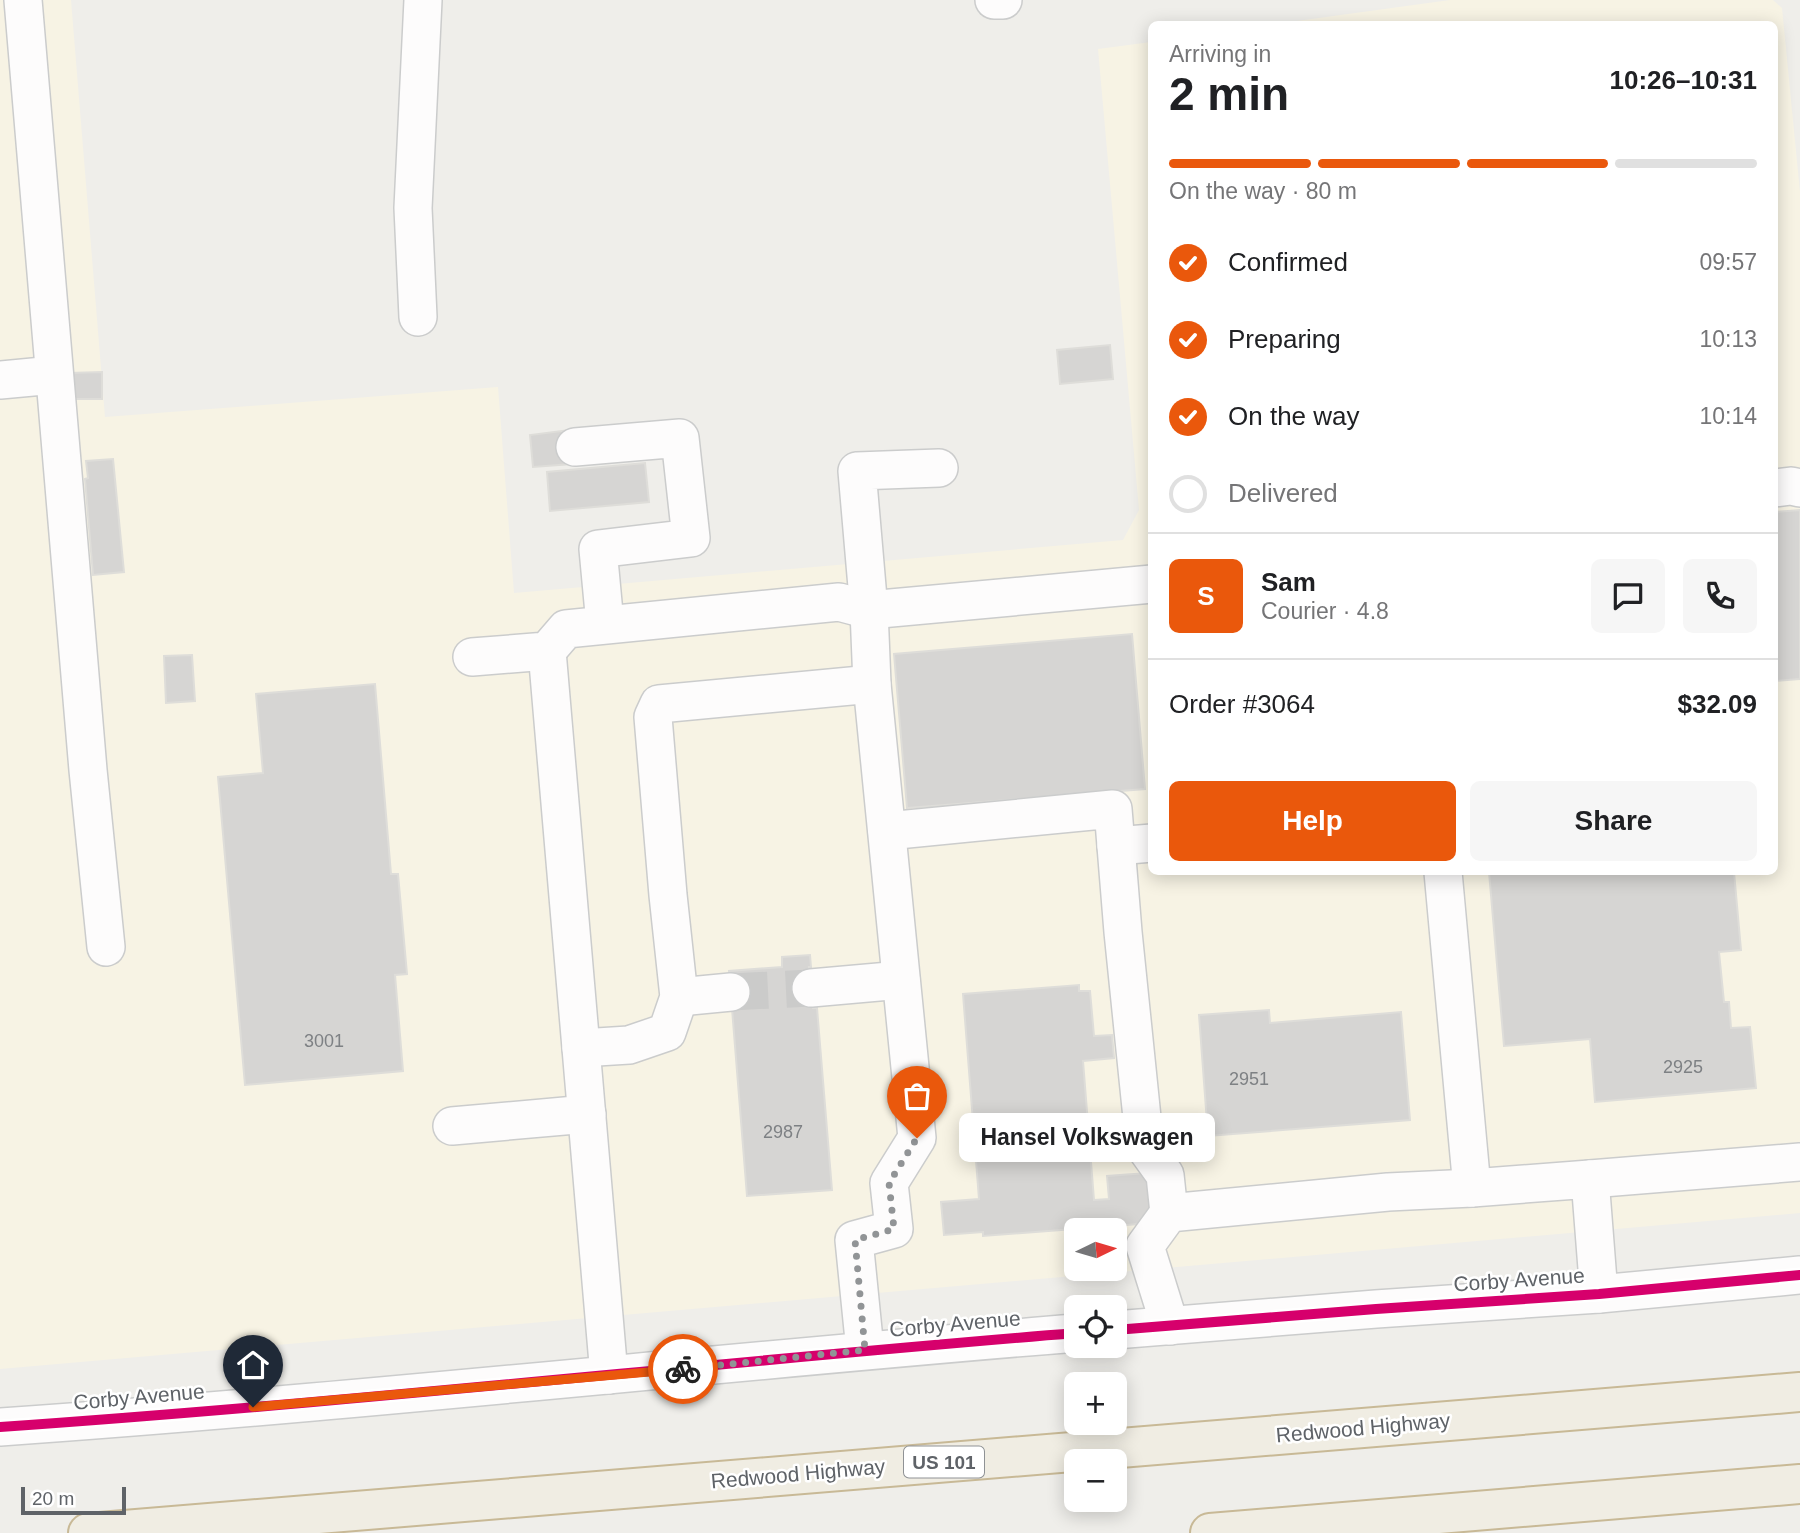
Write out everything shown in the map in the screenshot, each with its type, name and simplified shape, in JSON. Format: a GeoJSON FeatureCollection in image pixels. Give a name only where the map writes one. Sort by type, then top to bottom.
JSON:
{"type":"FeatureCollection","features":[{"type":"Feature","properties":{"kind":"highway","name":"Redwood Highway"},"geometry":{"type":"LineString","coordinates":[[88,1533],[1800,1392]]}},
{"type":"Feature","properties":{"kind":"highway"},"geometry":{"type":"LineString","coordinates":[[1210,1533],[1800,1484]]}},
{"type":"Feature","properties":{"kind":"street"},"geometry":{"type":"LineString","coordinates":[[23,0],[88,770],[106,947]]}},
{"type":"Feature","properties":{"kind":"street"},"geometry":{"type":"LineString","coordinates":[[418,317],[413,208],[423,0]]}},
{"type":"Feature","properties":{"kind":"street"},"geometry":{"type":"LineString","coordinates":[[995,0],[1003,0]]}},
{"type":"Feature","properties":{"kind":"street"},"geometry":{"type":"LineString","coordinates":[[0,380],[54,375]]}},
{"type":"Feature","properties":{"kind":"street"},"geometry":{"type":"LineString","coordinates":[[575,447],[680,438],[691,538],[598,548],[605,624]]}},
{"type":"Feature","properties":{"kind":"street"},"geometry":{"type":"LineString","coordinates":[[865,1350],[855,1240],[894,1229],[889,1183],[917,1138],[872,684],[869,610],[857,471],[939,468]]}},
{"type":"Feature","properties":{"kind":"street"},"geometry":{"type":"LineString","coordinates":[[1778,488],[1800,488]]}},
{"type":"Feature","properties":{"kind":"street"},"geometry":{"type":"LineString","coordinates":[[472,657],[547,651],[566,629],[605,624],[839,602],[869,610],[1148,584]]}},
{"type":"Feature","properties":{"kind":"street"},"geometry":{"type":"LineString","coordinates":[[547,651],[609,1375]]}},
{"type":"Feature","properties":{"kind":"street"},"geometry":{"type":"LineString","coordinates":[[581,1048],[629,1045],[667,1032],[679,997],[653,717],[659,704],[872,684]]}},
{"type":"Feature","properties":{"kind":"street"},"geometry":{"type":"LineString","coordinates":[[887,831],[1113,809],[1134,844],[1123,932],[1144,1147],[1165,1175],[1169,1213],[1145,1246],[1170,1326]]}},
{"type":"Feature","properties":{"kind":"street"},"geometry":{"type":"LineString","coordinates":[[1443,875],[1472,1188]]}},
{"type":"Feature","properties":{"kind":"street"},"geometry":{"type":"LineString","coordinates":[[811,988],[901,980]]}},
{"type":"Feature","properties":{"kind":"street"},"geometry":{"type":"LineString","coordinates":[[679,997],[731,992]]}},
{"type":"Feature","properties":{"kind":"street"},"geometry":{"type":"LineString","coordinates":[[452,1126],[587,1114]]}},
{"type":"Feature","properties":{"kind":"street"},"geometry":{"type":"LineString","coordinates":[[1169,1213],[1388,1192],[1472,1188],[1800,1162]]}},
{"type":"Feature","properties":{"kind":"street"},"geometry":{"type":"LineString","coordinates":[[1590,1179],[1598,1294]]}},
{"type":"Feature","properties":{"kind":"street","name":"Corby Avenue"},"geometry":{"type":"LineString","coordinates":[[1127,1329],[1598,1294],[1800,1275]]}},
{"type":"Feature","properties":{"kind":"street","name":"Corby Avenue"},"geometry":{"type":"LineString","coordinates":[[0,1427],[144,1417],[1064,1334]]}},
{"type":"Feature","properties":{"kind":"shaded area"},"geometry":{"type":"Polygon","coordinates":[[[0,0],[71,0],[105,417],[498,387],[514,593],[1123,540],[1139,510],[1098,49],[1148,42],[1148,875],[1778,875],[1778,21],[1297,21],[1450,0],[1773,0],[1782,8],[1800,192],[1800,1213],[1127,1271],[1127,1218],[1064,1218],[1064,1277],[0,1369],[0,0]]]}},
{"type":"Feature","properties":{"kind":"building"},"geometry":{"type":"Polygon","coordinates":[[[1110,345],[1113,379],[1060,384],[1057,350],[1110,345]]]}},
{"type":"Feature","properties":{"kind":"building"},"geometry":{"type":"Polygon","coordinates":[[[102,372],[102,399],[69,399],[69,373],[102,372]]]}},
{"type":"Feature","properties":{"kind":"building"},"geometry":{"type":"Polygon","coordinates":[[[569,430],[572,464],[533,467],[530,435],[569,430]]]}},
{"type":"Feature","properties":{"kind":"building"},"geometry":{"type":"Polygon","coordinates":[[[113,459],[124,572],[93,575],[85,479],[88,478],[86,461],[113,459]]]}},
{"type":"Feature","properties":{"kind":"building"},"geometry":{"type":"Polygon","coordinates":[[[645,463],[649,502],[550,511],[547,472],[645,463]]]}},
{"type":"Feature","properties":{"kind":"building"},"geometry":{"type":"Polygon","coordinates":[[[1800,510],[1800,679],[1778,681],[1778,512],[1800,510]]]}},
{"type":"Feature","properties":{"kind":"building"},"geometry":{"type":"Polygon","coordinates":[[[1132,634],[1145,789],[907,808],[894,654],[1132,634]]]}},
{"type":"Feature","properties":{"kind":"building"},"geometry":{"type":"Polygon","coordinates":[[[192,655],[195,701],[166,703],[164,656],[192,655]]]}},
{"type":"Feature","properties":{"kind":"building"},"geometry":{"type":"Polygon","coordinates":[[[375,684],[391,874],[398,874],[407,974],[395,975],[403,1071],[245,1085],[218,777],[263,773],[256,694],[375,684]]]}},
{"type":"Feature","properties":{"kind":"building"},"geometry":{"type":"Polygon","coordinates":[[[1489,875],[1734,875],[1741,950],[1719,952],[1724,1002],[1729,1002],[1731,1028],[1750,1027],[1756,1088],[1595,1102],[1590,1039],[1504,1046],[1489,875]]]}},
{"type":"Feature","properties":{"kind":"building"},"geometry":{"type":"Polygon","coordinates":[[[810,955],[809,967],[813,1008],[817,1008],[832,1190],[747,1196],[729,971],[782,967],[782,957],[810,955]]]}},
{"type":"Feature","properties":{"kind":"building"},"geometry":{"type":"Polygon","coordinates":[[[1079,985],[1079,991],[1090,991],[1094,1036],[1112,1035],[1114,1058],[1083,1061],[1094,1200],[1109,1199],[1107,1176],[1147,1173],[1151,1223],[1127,1225],[1127,1218],[1064,1218],[1064,1230],[983,1236],[983,1232],[944,1235],[941,1202],[979,1199],[963,994],[1079,985]]]}},
{"type":"Feature","properties":{"kind":"building"},"geometry":{"type":"Polygon","coordinates":[[[1269,1010],[1270,1023],[1401,1012],[1410,1120],[1208,1136],[1199,1015],[1269,1010]]]}},
{"type":"Feature","properties":{"kind":"tunnel"},"geometry":{"type":"LineString","coordinates":[[731,992],[811,988]]}},
{"type":"Feature","properties":{"kind":"cycle path"},"geometry":{"type":"LineString","coordinates":[[1127,1329],[1599,1294],[1800,1275]]}},
{"type":"Feature","properties":{"kind":"cycle path"},"geometry":{"type":"LineString","coordinates":[[0,1427],[269,1406],[1064,1334]]}},
{"type":"Feature","properties":{"kind":"way so far"},"geometry":{"type":"LineString","coordinates":[[683,1369],[865,1350],[855,1240],[894,1229],[889,1183],[917,1138]]}},
{"type":"Feature","properties":{"kind":"place","name":"Hansel Volkswagen"},"geometry":{"type":"Point","coordinates":[917,1138]}},
{"type":"Feature","properties":{"kind":"route"},"geometry":{"type":"LineString","coordinates":[[253,1407],[683,1369]]}}]}
